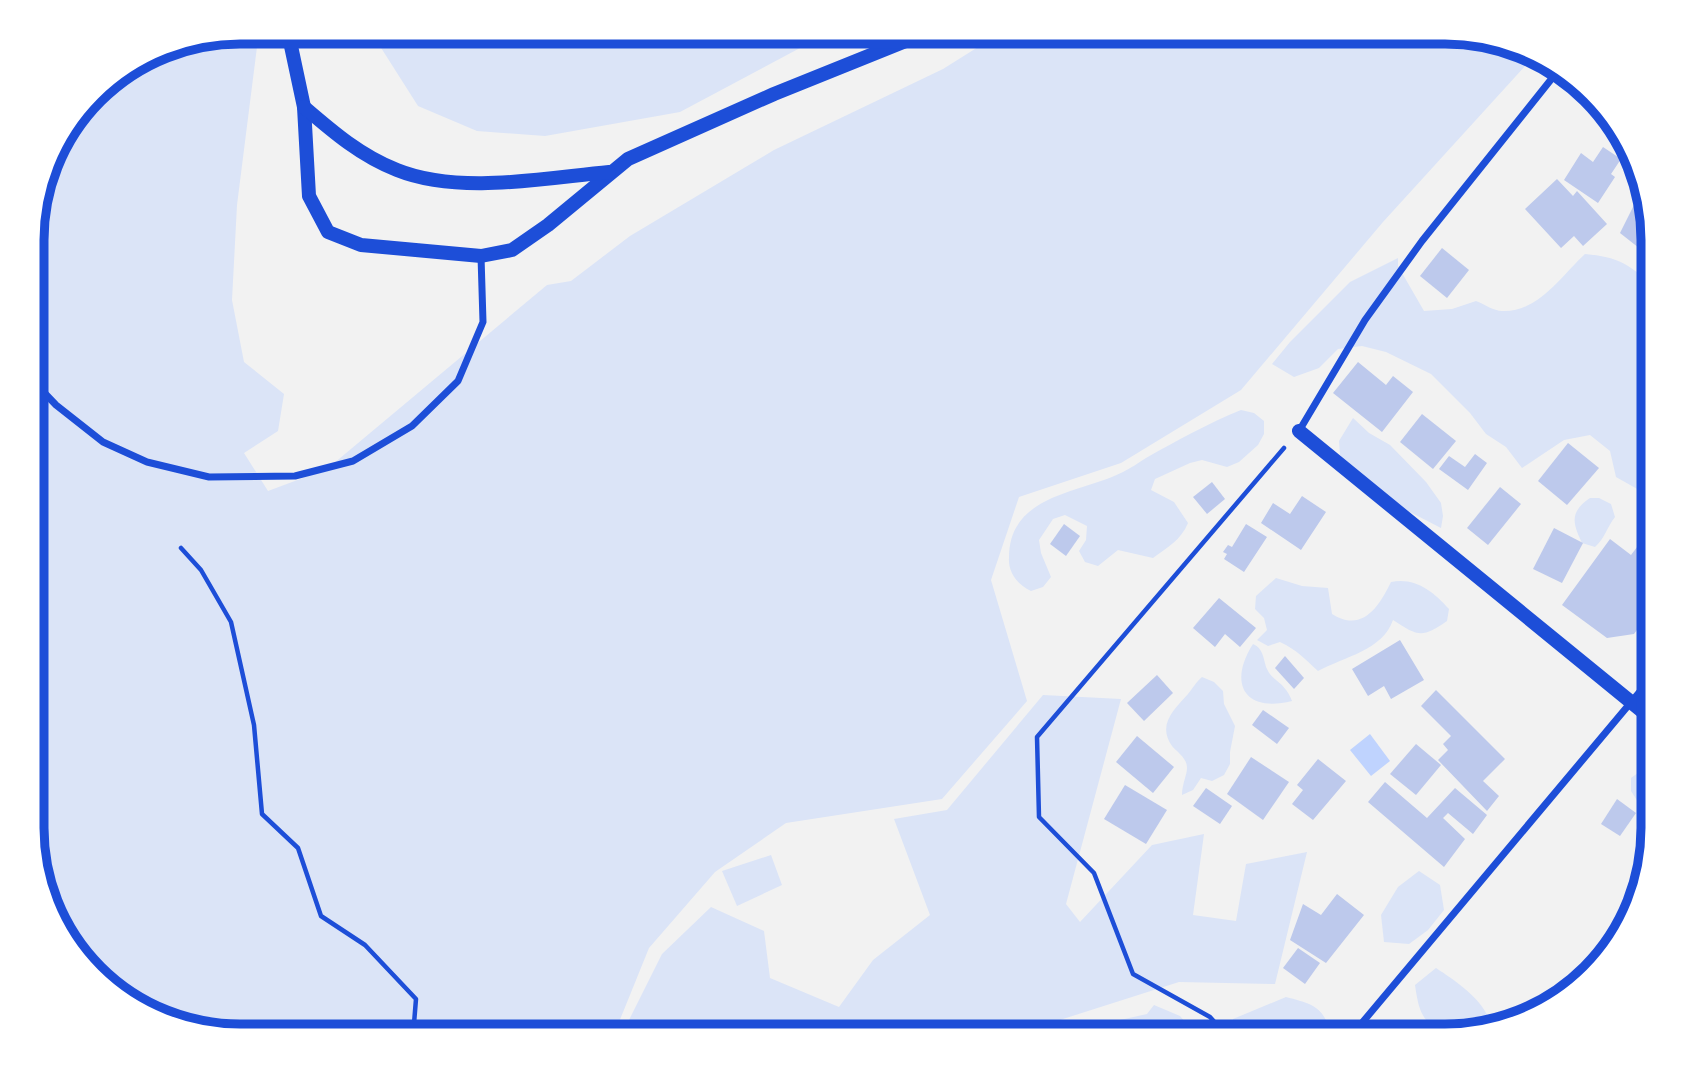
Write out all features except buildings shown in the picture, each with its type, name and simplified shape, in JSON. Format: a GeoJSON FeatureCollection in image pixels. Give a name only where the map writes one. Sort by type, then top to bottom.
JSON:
{"type":"FeatureCollection","features":[{"type":"Feature","properties":{"kind":"main road"},"geometry":{"type":"LineString","coordinates":[[291,44],[304,107],[309,196],[328,232],[361,245],[481,256],[512,250],[548,225],[628,159],[879,44]]}},
{"type":"Feature","properties":{"kind":"main road"},"geometry":{"type":"LineString","coordinates":[[304,107],[348,144],[397,170],[441,181],[492,182],[609,172]]}},
{"type":"Feature","properties":{"kind":"main road"},"geometry":{"type":"LineString","coordinates":[[1299,431],[1641,710]]}},
{"type":"Feature","properties":{"kind":"street"},"geometry":{"type":"LineString","coordinates":[[1299,431],[1365,320],[1389,286],[1553,77]]}},
{"type":"Feature","properties":{"kind":"street"},"geometry":{"type":"LineString","coordinates":[[44,392],[103,442],[147,462],[209,477],[295,476],[352,461],[411,426],[458,382],[483,322],[481,256]]}},
{"type":"Feature","properties":{"kind":"street"},"geometry":{"type":"LineString","coordinates":[[1361,1024],[1641,691]]}},
{"type":"Feature","properties":{"kind":"path"},"geometry":{"type":"LineString","coordinates":[[1216,1024],[1210,1017],[1133,974],[1094,873],[1039,817],[1037,737],[1299,431]]}},
{"type":"Feature","properties":{"kind":"path"},"geometry":{"type":"LineString","coordinates":[[181,548],[201,570],[231,622],[254,725],[262,814],[298,848],[321,916],[365,945],[416,999],[413,1024]]}},
{"type":"Feature","properties":{"kind":"shaded area"},"geometry":{"type":"Polygon","coordinates":[[[257,44],[237,205],[232,300],[244,362],[284,394],[278,431],[244,453],[268,491],[327,469],[547,285],[571,281],[630,236],[774,150],[943,69],[983,44],[1445,44],[1496,50],[1528,62],[1383,222],[1241,390],[1121,463],[1019,497],[991,580],[1027,701],[942,799],[786,823],[715,872],[649,948],[618,1024],[240,1024],[189,1018],[153,1004],[111,976],[84,948],[70,926],[54,891],[45,854],[44,240],[45,214],[54,177],[70,142],[92,111],[131,77],[165,59],[214,45],[257,44]]]}},
{"type":"Feature","properties":{"kind":"shaded area"},"geometry":{"type":"Polygon","coordinates":[[[379,44],[808,44],[680,112],[545,136],[477,131],[418,106],[379,44]]]}},
{"type":"Feature","properties":{"kind":"shaded area"},"geometry":{"type":"Polygon","coordinates":[[[1585,254],[1623,263],[1641,276],[1639,490],[1616,477],[1610,451],[1590,435],[1564,440],[1522,468],[1506,447],[1486,434],[1470,413],[1431,374],[1386,352],[1362,346],[1338,349],[1319,368],[1294,377],[1272,364],[1290,342],[1350,282],[1398,258],[1398,266],[1424,311],[1452,309],[1476,301],[1492,309],[1515,310],[1538,299],[1585,254]]]}},
{"type":"Feature","properties":{"kind":"shaded area"},"geometry":{"type":"Polygon","coordinates":[[[1241,410],[1254,413],[1264,421],[1264,434],[1258,445],[1239,462],[1227,467],[1202,460],[1155,479],[1151,490],[1174,502],[1188,523],[1182,534],[1169,547],[1153,558],[1118,550],[1098,566],[1085,562],[1079,551],[1086,540],[1087,526],[1065,515],[1053,519],[1039,540],[1041,553],[1051,577],[1043,587],[1031,591],[1015,578],[1009,563],[1012,537],[1033,508],[1123,472],[1181,439],[1241,410]]]}},
{"type":"Feature","properties":{"kind":"shaded area"},"geometry":{"type":"Polygon","coordinates":[[[1353,418],[1369,433],[1390,445],[1426,482],[1441,503],[1441,528],[1408,511],[1340,455],[1339,441],[1353,418]]]}},
{"type":"Feature","properties":{"kind":"shaded area"},"geometry":{"type":"Polygon","coordinates":[[[1590,498],[1599,498],[1611,504],[1615,517],[1595,547],[1582,543],[1575,523],[1579,508],[1590,498]]]}},
{"type":"Feature","properties":{"kind":"shaded area"},"geometry":{"type":"Polygon","coordinates":[[[1276,578],[1302,586],[1328,588],[1332,614],[1352,621],[1361,619],[1375,608],[1391,582],[1416,584],[1430,591],[1449,609],[1447,621],[1426,633],[1420,633],[1393,620],[1381,639],[1372,646],[1318,671],[1280,642],[1268,646],[1257,640],[1267,630],[1264,618],[1255,609],[1256,596],[1276,578]]]}},
{"type":"Feature","properties":{"kind":"shaded area"},"geometry":{"type":"Polygon","coordinates":[[[1253,644],[1261,651],[1269,673],[1286,690],[1292,701],[1262,703],[1245,692],[1242,671],[1253,644]]]}},
{"type":"Feature","properties":{"kind":"shaded area"},"geometry":{"type":"Polygon","coordinates":[[[1202,677],[1214,682],[1223,691],[1224,704],[1235,726],[1230,764],[1224,775],[1212,781],[1201,778],[1193,790],[1182,795],[1187,764],[1168,738],[1167,724],[1173,712],[1202,677]]]}},
{"type":"Feature","properties":{"kind":"shaded area"},"geometry":{"type":"Polygon","coordinates":[[[1043,695],[1121,699],[1066,904],[1080,922],[1152,845],[1204,834],[1193,915],[1236,921],[1246,864],[1307,852],[1275,984],[1179,982],[1047,1024],[648,1024],[629,1020],[662,954],[711,907],[764,931],[770,978],[839,1007],[873,960],[930,915],[894,819],[947,810],[1043,695]]]}},
{"type":"Feature","properties":{"kind":"shaded area"},"geometry":{"type":"Polygon","coordinates":[[[1641,771],[1641,806],[1631,791],[1631,778],[1641,771]]]}},
{"type":"Feature","properties":{"kind":"shaded area"},"geometry":{"type":"Polygon","coordinates":[[[771,855],[782,885],[737,906],[722,871],[771,855]]]}},
{"type":"Feature","properties":{"kind":"shaded area"},"geometry":{"type":"Polygon","coordinates":[[[1419,871],[1440,885],[1444,910],[1428,930],[1409,944],[1384,942],[1381,915],[1398,887],[1419,871]]]}},
{"type":"Feature","properties":{"kind":"shaded area"},"geometry":{"type":"Polygon","coordinates":[[[1436,968],[1477,1000],[1489,1019],[1458,1024],[1430,1024],[1422,1013],[1415,985],[1436,968]]]}},
{"type":"Feature","properties":{"kind":"shaded area"},"geometry":{"type":"Polygon","coordinates":[[[1286,997],[1316,1008],[1327,1024],[1233,1024],[1233,1019],[1286,997]]]}},
{"type":"Feature","properties":{"kind":"shaded area"},"geometry":{"type":"Polygon","coordinates":[[[1154,1005],[1180,1016],[1187,1024],[1118,1024],[1120,1020],[1147,1014],[1154,1005]]]}},
{"type":"Feature","properties":{"kind":"water"},"geometry":{"type":"Polygon","coordinates":[[[1370,734],[1390,761],[1371,776],[1350,750],[1370,734]]]}}]}
